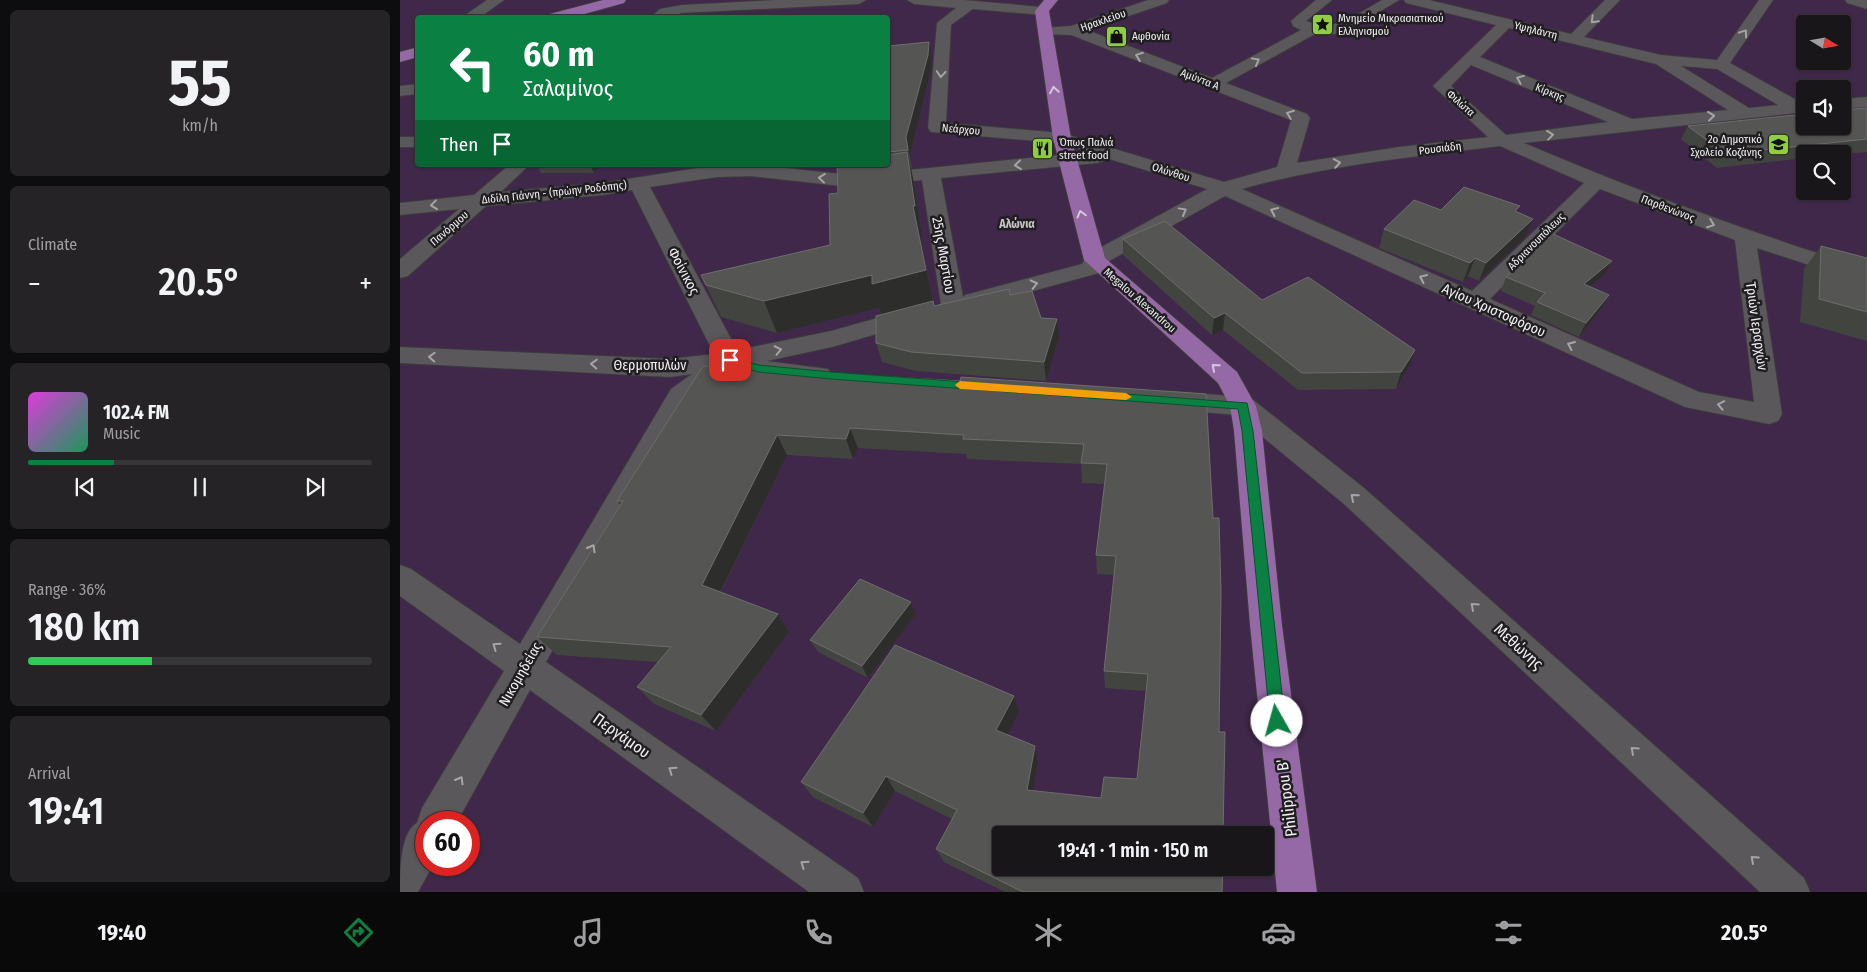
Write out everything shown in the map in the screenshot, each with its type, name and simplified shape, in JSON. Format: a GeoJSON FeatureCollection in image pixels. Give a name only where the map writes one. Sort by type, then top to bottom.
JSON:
{"type":"FeatureCollection","features":[{"type":"Feature","properties":{"kind":"main road"},"geometry":{"type":"LineString","coordinates":[[562,15],[619,0]]}},
{"type":"Feature","properties":{"kind":"main road","name":"Megalou Alexandrou"},"geometry":{"type":"LineString","coordinates":[[1046,5],[1045,31],[1062,138],[1095,260],[1228,378],[1243,406]]}},
{"type":"Feature","properties":{"kind":"main road","name":"Philippou B'"},"geometry":{"type":"LineString","coordinates":[[1243,406],[1248,431],[1266,625],[1297,892]]}},
{"type":"Feature","properties":{"kind":"street"},"geometry":{"type":"LineString","coordinates":[[473,15],[497,0]]}},
{"type":"Feature","properties":{"kind":"street"},"geometry":{"type":"LineString","coordinates":[[661,15],[682,9],[739,12],[858,0]]}},
{"type":"Feature","properties":{"kind":"street"},"geometry":{"type":"LineString","coordinates":[[914,0],[970,5],[1046,5]]}},
{"type":"Feature","properties":{"kind":"street","name":"Ηρακλείου"},"geometry":{"type":"LineString","coordinates":[[1073,30],[1162,0]]}},
{"type":"Feature","properties":{"kind":"street"},"geometry":{"type":"LineString","coordinates":[[1325,0],[1298,21],[1298,23],[1312,30],[1322,32],[1335,31],[1392,0]]}},
{"type":"Feature","properties":{"kind":"street","name":"Υψηλάντη"},"geometry":{"type":"LineString","coordinates":[[1411,0],[1661,60],[1721,66],[1796,105]]}},
{"type":"Feature","properties":{"kind":"street"},"geometry":{"type":"LineString","coordinates":[[1448,9],[1464,0]]}},
{"type":"Feature","properties":{"kind":"street"},"geometry":{"type":"LineString","coordinates":[[1574,39],[1613,0]]}},
{"type":"Feature","properties":{"kind":"street"},"geometry":{"type":"LineString","coordinates":[[1721,66],[1766,0]]}},
{"type":"Feature","properties":{"kind":"street"},"geometry":{"type":"LineString","coordinates":[[1852,0],[1867,5]]}},
{"type":"Feature","properties":{"kind":"street","name":"Νεάρχου"},"geometry":{"type":"LineString","coordinates":[[970,5],[944,23],[937,128],[1062,138]]}},
{"type":"Feature","properties":{"kind":"street","name":"Φιλώτα"},"geometry":{"type":"LineString","coordinates":[[1503,141],[1441,86],[1506,23]]}},
{"type":"Feature","properties":{"kind":"street","name":"Αμύντα A"},"geometry":{"type":"LineString","coordinates":[[1045,31],[1073,30],[1301,118],[1285,171]]}},
{"type":"Feature","properties":{"kind":"street"},"geometry":{"type":"LineString","coordinates":[[1213,84],[1312,30]]}},
{"type":"Feature","properties":{"kind":"street"},"geometry":{"type":"LineString","coordinates":[[924,51],[942,48]]}},
{"type":"Feature","properties":{"kind":"street","name":"Κίρκης"},"geometry":{"type":"LineString","coordinates":[[1470,58],[1630,125]]}},
{"type":"Feature","properties":{"kind":"street","name":"Υψηλάντη"},"geometry":{"type":"LineString","coordinates":[[1661,60],[1744,112]]}},
{"type":"Feature","properties":{"kind":"street"},"geometry":{"type":"LineString","coordinates":[[400,91],[415,89]]}},
{"type":"Feature","properties":{"kind":"street"},"geometry":{"type":"LineString","coordinates":[[1851,103],[1867,102]]}},
{"type":"Feature","properties":{"kind":"street","name":"Ρουσιάδη"},"geometry":{"type":"LineString","coordinates":[[1095,260],[1224,188],[1285,171],[1399,153],[1744,112],[1796,108]]}},
{"type":"Feature","properties":{"kind":"street","name":"Ολύνθου"},"geometry":{"type":"LineString","coordinates":[[1062,138],[1224,188]]}},
{"type":"Feature","properties":{"kind":"street","name":"Παρθενώνος"},"geometry":{"type":"LineString","coordinates":[[1503,141],[1596,181],[1745,238],[1837,267]]}},
{"type":"Feature","properties":{"kind":"street"},"geometry":{"type":"LineString","coordinates":[[400,142],[415,142]]}},
{"type":"Feature","properties":{"kind":"street","name":"Ολύνθου"},"geometry":{"type":"LineString","coordinates":[[1067,160],[1119,156]]}},
{"type":"Feature","properties":{"kind":"street","name":"Διδίλη Γιάννη - (πρώην Ροδόπης)"},"geometry":{"type":"LineString","coordinates":[[400,209],[602,189],[752,167],[841,180],[869,180],[1067,160]]}},
{"type":"Feature","properties":{"kind":"street","name":"Πανόρμου"},"geometry":{"type":"LineString","coordinates":[[400,271],[518,167]]}},
{"type":"Feature","properties":{"kind":"street","name":"25ης Μαρτίου"},"geometry":{"type":"LineString","coordinates":[[931,174],[953,305],[1074,274],[1091,268],[1095,260]]}},
{"type":"Feature","properties":{"kind":"street","name":"Αδριανουπόλεως"},"geometry":{"type":"LineString","coordinates":[[1475,301],[1596,181]]}},
{"type":"Feature","properties":{"kind":"street","name":"Φοίνικος"},"geometry":{"type":"LineString","coordinates":[[638,183],[730,360]]}},
{"type":"Feature","properties":{"kind":"street","name":"Αγίου Χριστοφόρου"},"geometry":{"type":"LineString","coordinates":[[1224,188],[1694,400],[1769,414]]}},
{"type":"Feature","properties":{"kind":"street","name":"Τριών Ιεραρχών"},"geometry":{"type":"LineString","coordinates":[[1745,238],[1769,414]]}},
{"type":"Feature","properties":{"kind":"street"},"geometry":{"type":"LineString","coordinates":[[730,360],[832,338],[953,305]]}},
{"type":"Feature","properties":{"kind":"street","name":"Θερμοπυλών"},"geometry":{"type":"LineString","coordinates":[[400,355],[675,381]]}},
{"type":"Feature","properties":{"kind":"street"},"geometry":{"type":"LineString","coordinates":[[730,360],[758,368],[841,376]]}},
{"type":"Feature","properties":{"kind":"street","name":"Νικομηδείας"},"geometry":{"type":"LineString","coordinates":[[442,811],[525,666],[675,381],[730,360]]}},
{"type":"Feature","properties":{"kind":"street"},"geometry":{"type":"LineString","coordinates":[[1145,398],[1243,406]]}},
{"type":"Feature","properties":{"kind":"street","name":"Μεθώνης"},"geometry":{"type":"LineString","coordinates":[[1243,406],[1354,496],[1790,892]]}},
{"type":"Feature","properties":{"kind":"street","name":"Περγάμου"},"geometry":{"type":"LineString","coordinates":[[400,578],[844,892]]}},
{"type":"Feature","properties":{"kind":"street"},"geometry":{"type":"LineString","coordinates":[[400,885],[415,858]]}},
{"type":"Feature","properties":{"kind":"shaded area"},"geometry":{"type":"Polygon","coordinates":[[[400,0],[1867,0],[1867,892],[400,892],[400,0]]]}},
{"type":"Feature","properties":{"kind":"building"},"geometry":{"type":"Polygon","coordinates":[[[929,42],[928,55],[906,137],[908,150],[890,152],[890,46],[929,42]]]}},
{"type":"Feature","properties":{"kind":"building"},"geometry":{"type":"Polygon","coordinates":[[[1867,108],[1867,139],[1725,154],[1688,126],[1796,115],[1796,135],[1851,135],[1851,109],[1867,108]]]}},
{"type":"Feature","properties":{"kind":"building"},"geometry":{"type":"Polygon","coordinates":[[[907,152],[915,206],[913,206],[926,270],[872,284],[872,275],[764,301],[706,285],[701,275],[830,245],[829,194],[838,193],[837,167],[890,167],[890,155],[907,152]]]}},
{"type":"Feature","properties":{"kind":"building"},"geometry":{"type":"Polygon","coordinates":[[[1464,187],[1520,206],[1515,211],[1533,219],[1486,263],[1475,258],[1470,263],[1384,229],[1414,200],[1441,210],[1464,187]]]}},
{"type":"Feature","properties":{"kind":"building"},"geometry":{"type":"Polygon","coordinates":[[[1165,221],[1262,300],[1308,277],[1415,350],[1401,372],[1302,373],[1225,313],[1214,318],[1123,239],[1165,221]]]}},
{"type":"Feature","properties":{"kind":"building"},"geometry":{"type":"Polygon","coordinates":[[[1551,233],[1612,261],[1584,284],[1609,295],[1586,323],[1537,302],[1545,293],[1506,277],[1551,233]]]}},
{"type":"Feature","properties":{"kind":"building"},"geometry":{"type":"Polygon","coordinates":[[[1821,246],[1867,258],[1867,312],[1819,299],[1821,246]]]}},
{"type":"Feature","properties":{"kind":"building"},"geometry":{"type":"Polygon","coordinates":[[[1009,289],[1010,295],[1032,291],[1041,318],[1057,319],[1044,362],[911,352],[876,343],[876,316],[933,301],[934,306],[1009,289]]]}},
{"type":"Feature","properties":{"kind":"building"},"geometry":{"type":"Polygon","coordinates":[[[703,366],[960,381],[961,377],[1206,394],[1213,518],[1219,518],[1221,592],[1219,732],[1225,732],[1223,826],[992,826],[992,876],[1223,876],[1222,892],[1023,892],[936,849],[957,810],[886,776],[863,813],[801,782],[895,645],[1014,696],[996,730],[1035,746],[1027,790],[1101,798],[1104,777],[1137,779],[1148,674],[1104,671],[1116,556],[1096,555],[1107,464],[1081,463],[1084,444],[963,439],[964,435],[850,428],[846,439],[777,435],[702,585],[778,614],[701,715],[637,687],[671,647],[537,637],[623,501],[617,501],[703,366]]]}},
{"type":"Feature","properties":{"kind":"building"},"geometry":{"type":"Polygon","coordinates":[[[860,579],[911,602],[862,666],[810,640],[860,579]]]}},
{"type":"Feature","properties":{"kind":"slow traffic"},"geometry":{"type":"LineString","coordinates":[[960,385],[1126,397]]}},
{"type":"Feature","properties":{"kind":"place","name":"Μνημείο Μικρασιατικού Ελληνισμού"},"geometry":{"type":"Point","coordinates":[1322,24]}},
{"type":"Feature","properties":{"kind":"place","name":"Αφθονία"},"geometry":{"type":"Point","coordinates":[1116,36]}},
{"type":"Feature","properties":{"kind":"place","name":"2ο Δημοτικό Σχολείο Κοζάνης"},"geometry":{"type":"Point","coordinates":[1778,145]}},
{"type":"Feature","properties":{"kind":"place","name":"Όπως Παλιά street food"},"geometry":{"type":"Point","coordinates":[1043,148]}},
{"type":"Feature","properties":{"kind":"district","name":"Αλώνια"},"geometry":{"type":"Point","coordinates":[1017,224]}},
{"type":"Feature","properties":{"kind":"route"},"geometry":{"type":"LineString","coordinates":[[730,360],[758,368],[831,376],[1243,406],[1248,431],[1277,721]]}}]}
